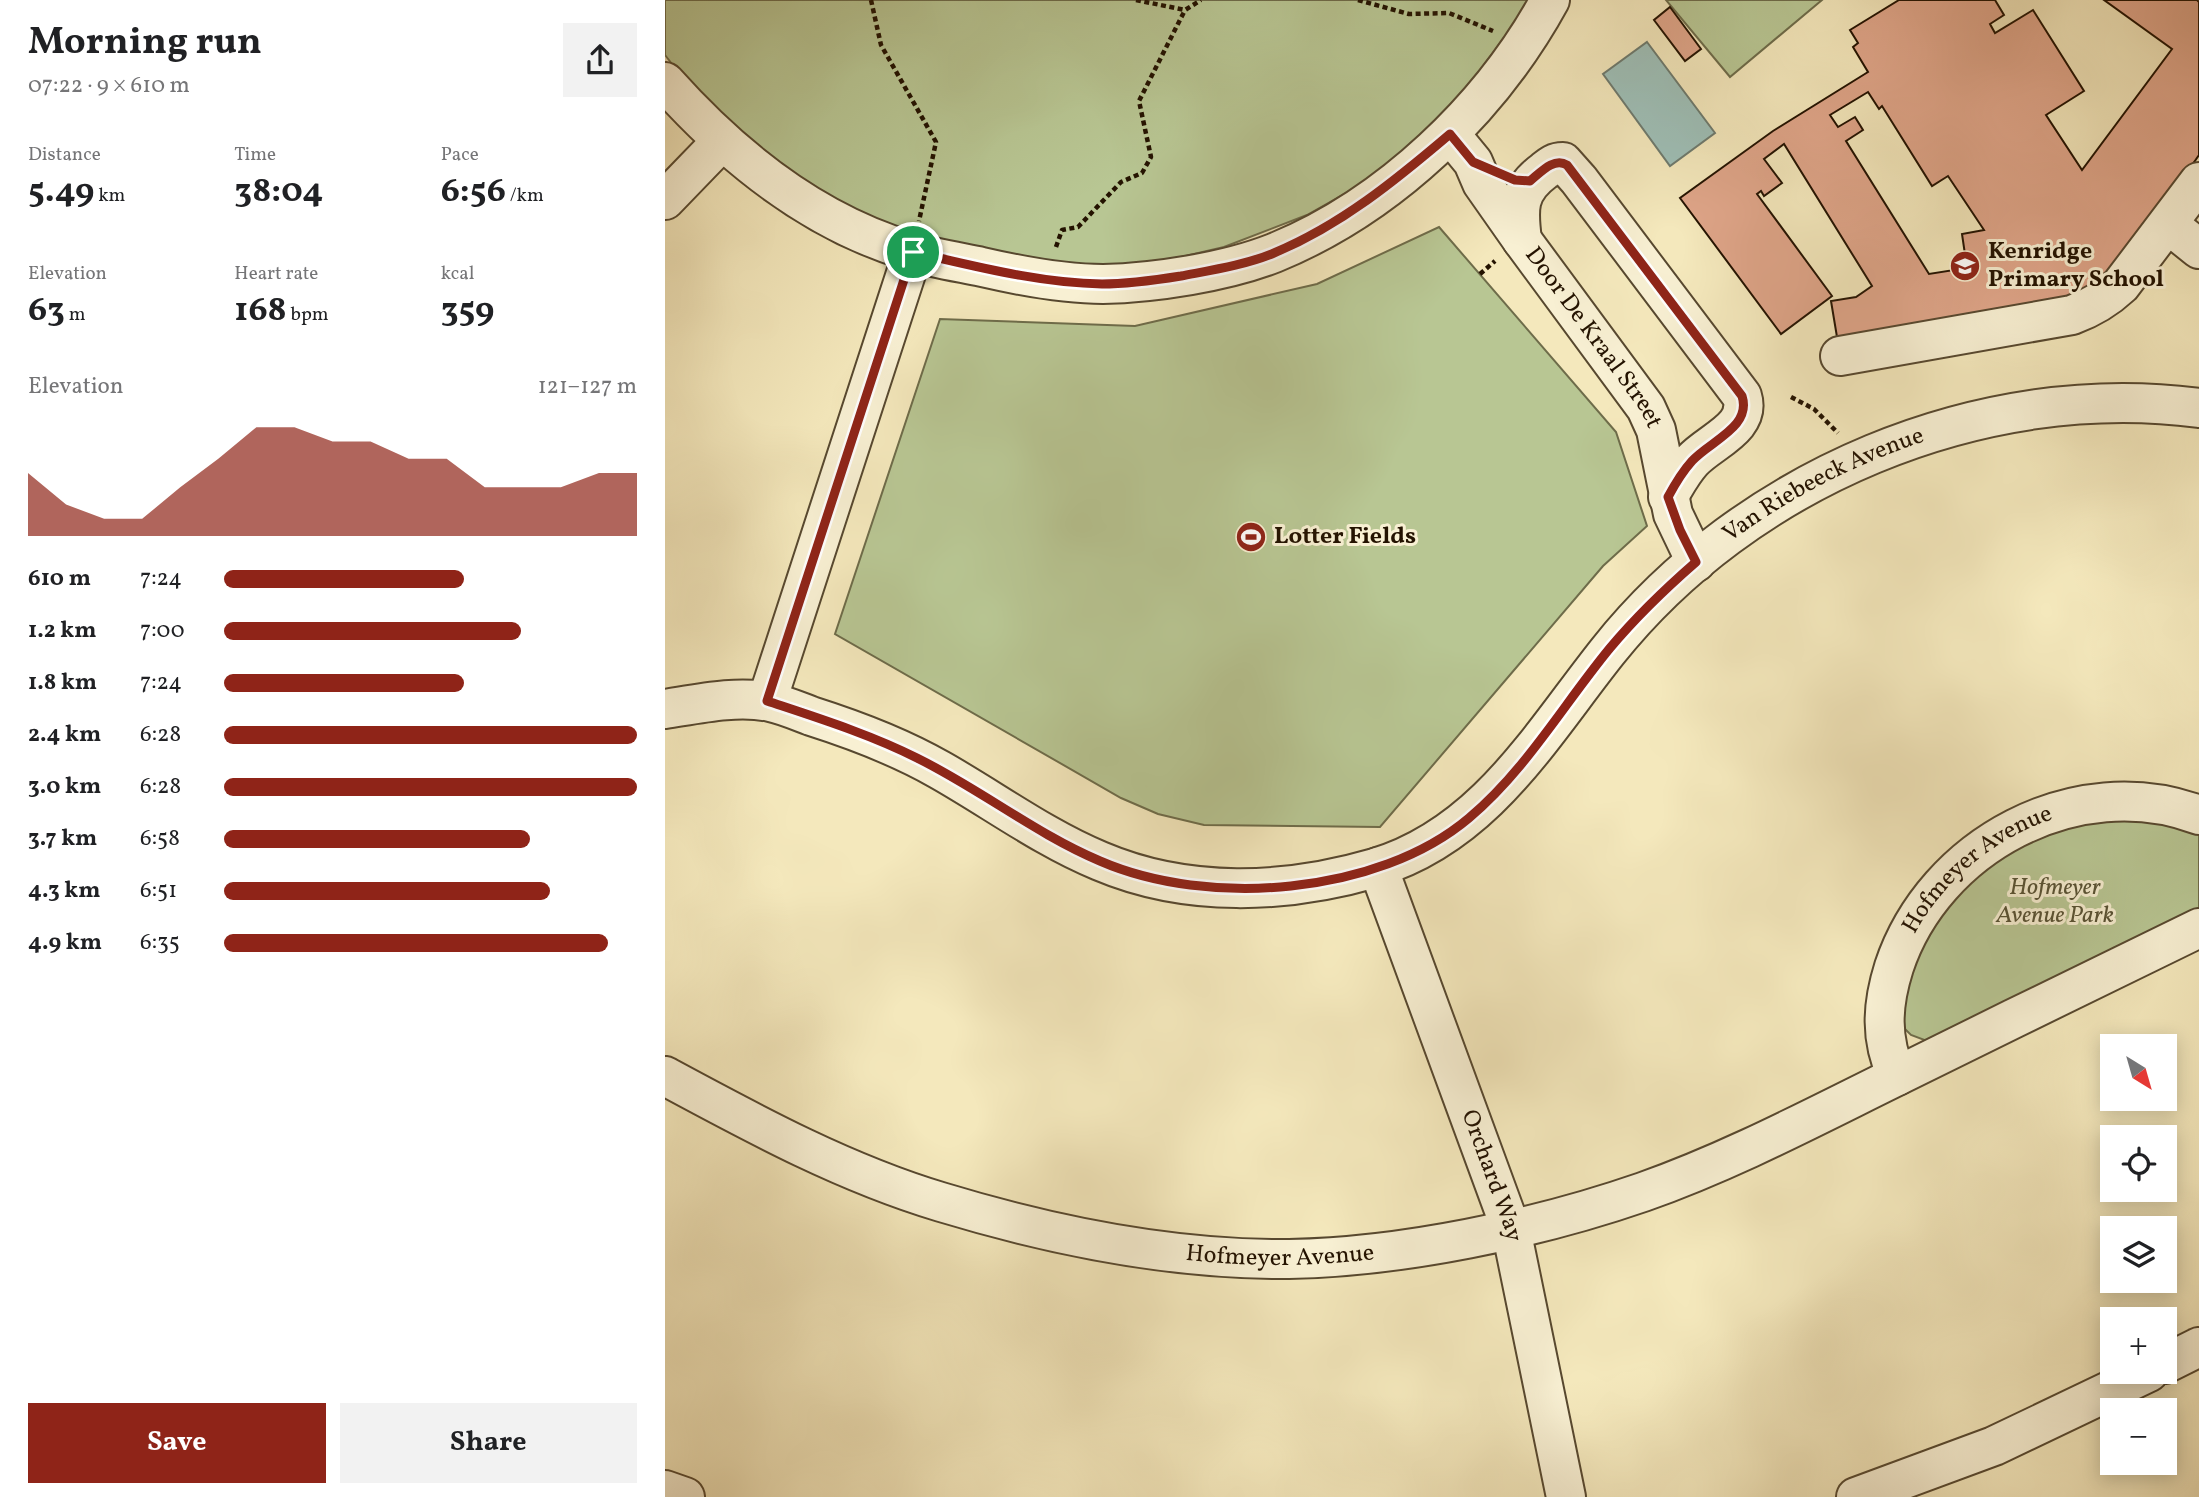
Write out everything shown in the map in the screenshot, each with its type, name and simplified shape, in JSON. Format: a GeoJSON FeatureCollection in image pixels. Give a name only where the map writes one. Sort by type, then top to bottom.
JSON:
{"type":"FeatureCollection","features":[{"type":"Feature","properties":{"kind":"street"},"geometry":{"type":"LineString","coordinates":[[665,82],[722,141],[764,177],[794,197],[857,230],[913,252],[1015,275],[1102,284],[1217,270],[1272,254],[1309,237],[1357,208],[1401,176],[1462,148],[1549,0]]}},
{"type":"Feature","properties":{"kind":"street"},"geometry":{"type":"LineString","coordinates":[[665,200],[722,141]]}},
{"type":"Feature","properties":{"kind":"street"},"geometry":{"type":"LineString","coordinates":[[1462,148],[1515,180],[1530,181]]}},
{"type":"Feature","properties":{"kind":"street","name":"Door De Kraal Street"},"geometry":{"type":"LineString","coordinates":[[1462,148],[1482,183],[1509,250],[1646,408],[1656,430],[1677,456]]}},
{"type":"Feature","properties":{"kind":"street"},"geometry":{"type":"LineString","coordinates":[[1509,250],[1520,202],[1530,181],[1555,162],[1563,162],[1742,396],[1745,406],[1741,419],[1677,456],[1680,475],[1668,497],[1696,562]]}},
{"type":"Feature","properties":{"kind":"street"},"geometry":{"type":"LineString","coordinates":[[1840,356],[2084,311],[2122,285],[2199,182]]}},
{"type":"Feature","properties":{"kind":"street"},"geometry":{"type":"LineString","coordinates":[[2168,223],[2199,249]]}},
{"type":"Feature","properties":{"kind":"street"},"geometry":{"type":"LineString","coordinates":[[767,701],[913,252]]}},
{"type":"Feature","properties":{"kind":"street","name":"Van Riebeeck Avenue"},"geometry":{"type":"LineString","coordinates":[[665,709],[735,701],[767,701],[846,727],[916,757],[1059,841],[1102,862],[1148,877],[1210,887],[1275,888],[1325,880],[1378,867],[1421,850],[1445,836],[1500,789],[1528,757],[1637,616],[1696,562],[1795,492],[1845,465],[1919,436],[1978,420],[2029,410],[2069,406],[2134,404],[2199,408]]}},
{"type":"Feature","properties":{"kind":"street","name":"Hofmeyer Avenue"},"geometry":{"type":"LineString","coordinates":[[1897,1076],[1884,1033],[1883,1015],[1889,982],[1914,922],[1933,894],[1963,863],[2008,831],[2038,817],[2067,808],[2129,802],[2160,805],[2199,815]]}},
{"type":"Feature","properties":{"kind":"street","name":"Orchard Way"},"geometry":{"type":"LineString","coordinates":[[1378,867],[1511,1228],[1566,1497]]}},
{"type":"Feature","properties":{"kind":"street","name":"Hofmeyer Avenue"},"geometry":{"type":"LineString","coordinates":[[665,1076],[755,1124],[843,1165],[939,1202],[1059,1233],[1127,1246],[1219,1256],[1290,1259],[1389,1251],[1511,1228],[1594,1208],[1693,1173],[1778,1135],[2199,928]]}},
{"type":"Feature","properties":{"kind":"street"},"geometry":{"type":"LineString","coordinates":[[2177,1358],[2199,1347]]}},
{"type":"Feature","properties":{"kind":"street"},"geometry":{"type":"LineString","coordinates":[[1859,1496],[1994,1446],[2124,1384]]}},
{"type":"Feature","properties":{"kind":"street"},"geometry":{"type":"LineString","coordinates":[[665,1490],[685,1497]]}},
{"type":"Feature","properties":{"kind":"path"},"geometry":{"type":"LineString","coordinates":[[871,0],[881,44],[936,142],[913,252]]}},
{"type":"Feature","properties":{"kind":"path"},"geometry":{"type":"LineString","coordinates":[[1136,0],[1185,10]]}},
{"type":"Feature","properties":{"kind":"path"},"geometry":{"type":"LineString","coordinates":[[1045,279],[1062,230],[1078,227],[1121,182],[1142,173],[1151,157],[1139,101],[1185,10],[1201,0]]}},
{"type":"Feature","properties":{"kind":"path"},"geometry":{"type":"LineString","coordinates":[[1357,0],[1409,14],[1449,13],[1485,26],[1502,37]]}},
{"type":"Feature","properties":{"kind":"path"},"geometry":{"type":"LineString","coordinates":[[1480,274],[1509,250]]}},
{"type":"Feature","properties":{"kind":"path"},"geometry":{"type":"LineString","coordinates":[[1791,397],[1814,409],[1838,433]]}},
{"type":"Feature","properties":{"kind":"green space"},"geometry":{"type":"Polygon","coordinates":[[[665,0],[1528,0],[1517,20],[1459,99],[1387,166],[1346,193],[1307,215],[1224,247],[1137,264],[1092,267],[1004,260],[874,221],[793,177],[701,101],[665,55],[665,0]]]}},
{"type":"Feature","properties":{"kind":"green space"},"geometry":{"type":"Polygon","coordinates":[[[1666,0],[1822,0],[1730,77],[1666,0]]]}},
{"type":"Feature","properties":{"kind":"green space","name":"Lotter Fields"},"geometry":{"type":"Polygon","coordinates":[[[1439,227],[1616,432],[1647,526],[1603,566],[1380,827],[1204,825],[1158,814],[1121,798],[835,634],[940,319],[1135,326],[1317,284],[1439,227]]]}},
{"type":"Feature","properties":{"kind":"green space","name":"Hofmeyer Avenue Park"},"geometry":{"type":"Polygon","coordinates":[[[2097,816],[2199,826],[2199,911],[1927,1041],[1911,1035],[1904,1028],[1903,980],[1912,952],[1982,861],[2097,816]]]}},
{"type":"Feature","properties":{"kind":"water"},"geometry":{"type":"Polygon","coordinates":[[[1647,42],[1715,133],[1670,166],[1603,74],[1647,42]]]}},
{"type":"Feature","properties":{"kind":"building"},"geometry":{"type":"Polygon","coordinates":[[[1899,0],[1995,0],[2004,15],[1990,24],[1995,33],[2033,10],[2084,91],[2046,115],[2082,170],[2172,49],[2104,0],[2197,0],[2199,155],[2110,283],[2076,301],[1838,343],[1831,301],[1856,297],[1872,286],[1784,144],[1764,159],[1782,183],[1764,196],[1761,191],[1757,194],[1832,296],[1781,334],[1680,198],[1773,131],[1868,72],[1853,47],[1858,43],[1850,30],[1899,0]],[[1868,92],[1830,115],[1838,127],[1855,117],[1863,130],[1846,141],[1929,274],[1967,268],[1962,234],[1984,230],[1948,176],[1932,186],[1882,106],[1879,109],[1868,92]]]}},
{"type":"Feature","properties":{"kind":"building"},"geometry":{"type":"Polygon","coordinates":[[[1670,7],[1701,49],[1685,61],[1654,20],[1670,7]]]}},
{"type":"Feature","properties":{"kind":"place","name":"Kenridge Primary School"},"geometry":{"type":"Point","coordinates":[1965,266]}},
{"type":"Feature","properties":{"kind":"place","name":"Lotter Fields"},"geometry":{"type":"Point","coordinates":[1251,537]}},
{"type":"Feature","properties":{"kind":"route"},"geometry":{"type":"LineString","coordinates":[[1450,134],[1473,162],[1515,180],[1530,181],[1555,162],[1567,165],[1742,396],[1745,406],[1736,425],[1694,458],[1680,475],[1668,497],[1673,514],[1696,562],[1637,616],[1500,789],[1445,836],[1421,850],[1378,867],[1325,880],[1275,888],[1210,887],[1148,877],[1102,862],[1059,841],[916,757],[846,727],[767,701],[913,252],[1015,275],[1102,284],[1217,270],[1272,254],[1309,237],[1357,208],[1401,176],[1450,134]]}}]}
